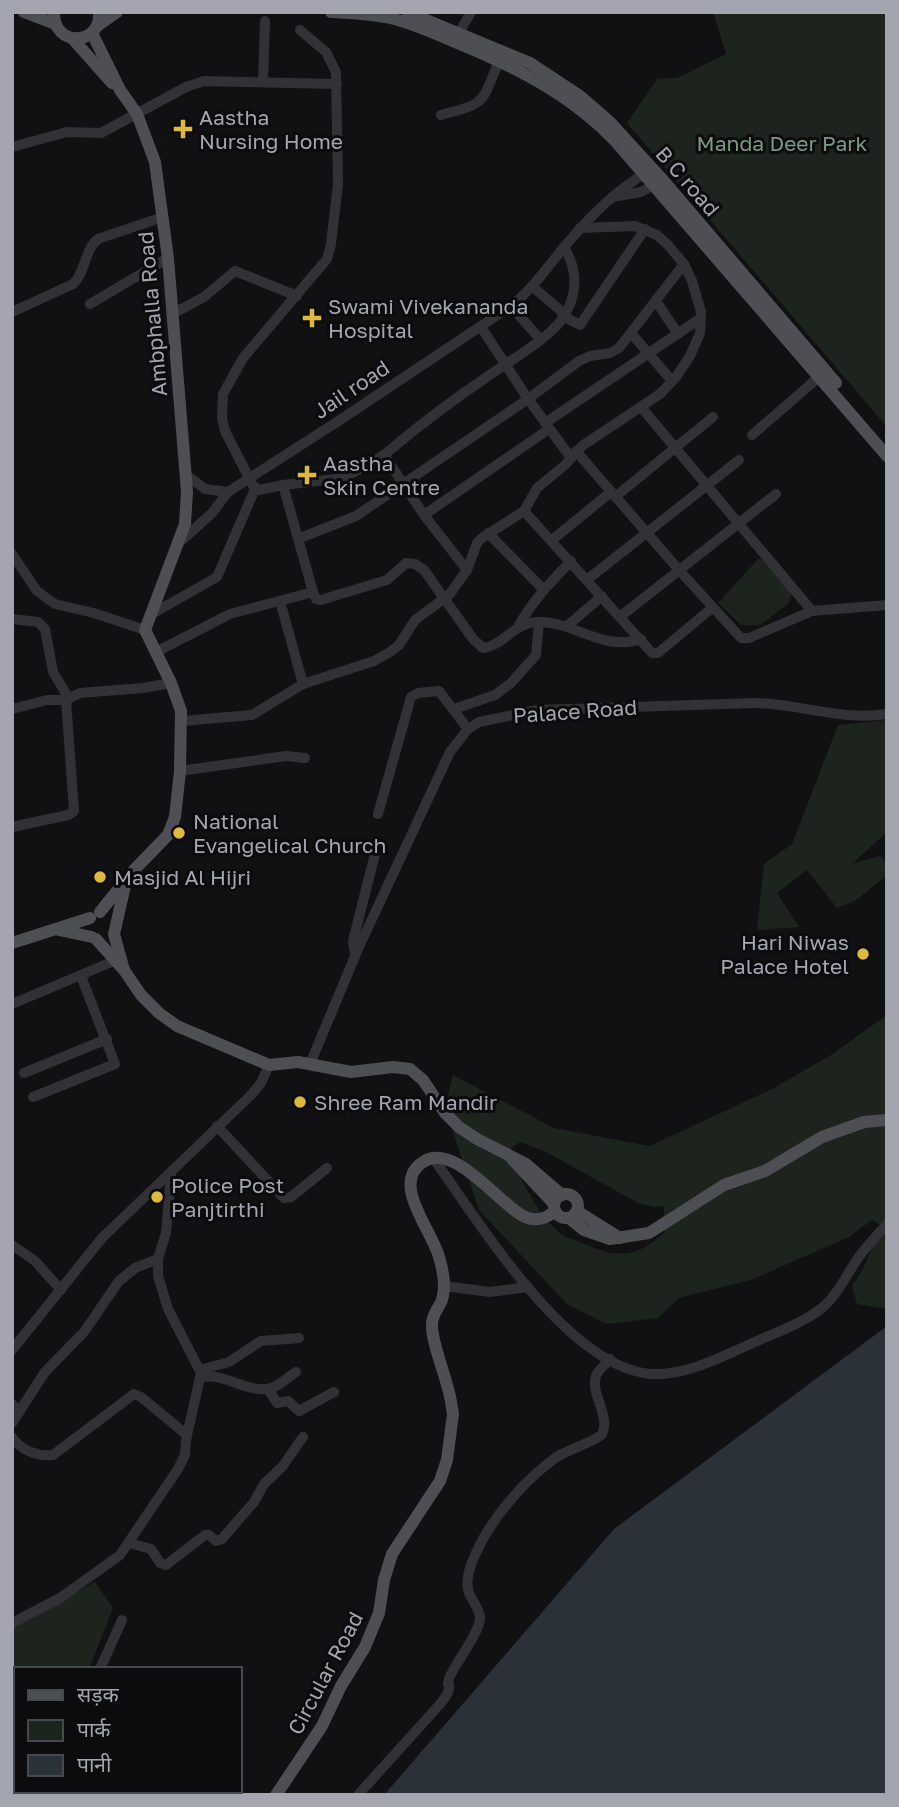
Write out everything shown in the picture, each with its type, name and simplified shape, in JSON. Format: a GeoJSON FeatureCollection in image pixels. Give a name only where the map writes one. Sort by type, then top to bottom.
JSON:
{"type":"FeatureCollection","features":[{"type":"Feature","properties":{"kind":"main road"},"geometry":{"type":"LineString","coordinates":[[24,12],[54,18],[59,32],[72,38],[120,90]]}},
{"type":"Feature","properties":{"kind":"main road"},"geometry":{"type":"LineString","coordinates":[[99,12],[95,29],[120,90]]}},
{"type":"Feature","properties":{"kind":"main road"},"geometry":{"type":"LineString","coordinates":[[72,38],[84,38],[117,12]]}},
{"type":"Feature","properties":{"kind":"main road"},"geometry":{"type":"LineString","coordinates":[[331,12],[381,16],[400,21],[535,78],[572,103],[604,129],[648,172],[887,444]]}},
{"type":"Feature","properties":{"kind":"main road","name":"B C road"},"geometry":{"type":"LineString","coordinates":[[407,12],[530,63],[569,88],[610,122],[648,172]]}},
{"type":"Feature","properties":{"kind":"main road","name":"Ambphalla Road"},"geometry":{"type":"LineString","coordinates":[[120,90],[137,114],[155,162],[163,217],[187,506],[179,542]]}},
{"type":"Feature","properties":{"kind":"main road"},"geometry":{"type":"LineString","coordinates":[[786,331],[819,377],[887,456]]}},
{"type":"Feature","properties":{"kind":"main road"},"geometry":{"type":"LineString","coordinates":[[179,542],[145,630],[179,702],[182,721],[175,817],[172,828],[95,915],[88,926],[94,938],[119,965],[141,995],[177,1027],[269,1065],[298,1062],[351,1072],[393,1067],[410,1069],[423,1080],[459,1127],[526,1164],[557,1203],[561,1217],[573,1214]]}},
{"type":"Feature","properties":{"kind":"main road"},"geometry":{"type":"LineString","coordinates":[[59,930],[104,941],[115,929],[125,882]]}},
{"type":"Feature","properties":{"kind":"main road"},"geometry":{"type":"LineString","coordinates":[[12,943],[59,930],[95,915],[112,916],[119,965]]}},
{"type":"Feature","properties":{"kind":"main road"},"geometry":{"type":"LineString","coordinates":[[433,1158],[450,1161],[478,1177],[526,1217],[547,1218],[557,1203],[572,1196],[576,1200],[573,1214],[584,1230],[602,1238],[620,1238],[649,1233],[724,1185],[765,1171],[831,1133],[864,1122],[887,1120]]}},
{"type":"Feature","properties":{"kind":"main road","name":"Circular Road"},"geometry":{"type":"LineString","coordinates":[[276,1795],[316,1737],[341,1686],[365,1647],[379,1613],[384,1580],[392,1554],[432,1494],[447,1460],[453,1413],[432,1325],[442,1299],[439,1257],[409,1186],[410,1177],[417,1166],[433,1158]]}},
{"type":"Feature","properties":{"kind":"street"},"geometry":{"type":"LineString","coordinates":[[459,33],[471,12]]}},
{"type":"Feature","properties":{"kind":"street"},"geometry":{"type":"LineString","coordinates":[[263,81],[265,22]]}},
{"type":"Feature","properties":{"kind":"street"},"geometry":{"type":"LineString","coordinates":[[255,489],[225,431],[222,418],[223,394],[243,358],[321,267],[331,244],[338,184],[336,72],[332,61],[319,45],[300,30]]}},
{"type":"Feature","properties":{"kind":"street"},"geometry":{"type":"LineString","coordinates":[[441,115],[473,107],[481,102],[499,61]]}},
{"type":"Feature","properties":{"kind":"street"},"geometry":{"type":"LineString","coordinates":[[12,147],[66,132],[101,133],[204,81],[337,84]]}},
{"type":"Feature","properties":{"kind":"street","name":"Jail road"},"geometry":{"type":"LineString","coordinates":[[179,542],[212,513],[228,492],[340,421],[511,306],[533,287],[580,228],[625,185],[648,172]]}},
{"type":"Feature","properties":{"kind":"street"},"geometry":{"type":"LineString","coordinates":[[612,197],[641,192],[658,183]]}},
{"type":"Feature","properties":{"kind":"street"},"geometry":{"type":"LineString","coordinates":[[12,312],[73,284],[91,246],[98,239],[163,217]]}},
{"type":"Feature","properties":{"kind":"street"},"geometry":{"type":"LineString","coordinates":[[182,721],[253,715],[303,684],[382,657],[399,645],[415,620],[444,600],[467,570],[477,543],[524,511],[537,488],[595,436],[660,394],[672,381],[696,344],[701,318],[698,298],[684,264],[668,245],[645,229],[625,225],[580,228]]}},
{"type":"Feature","properties":{"kind":"street"},"geometry":{"type":"LineString","coordinates":[[533,287],[561,311],[563,316],[577,325],[584,323],[645,229]]}},
{"type":"Feature","properties":{"kind":"street"},"geometry":{"type":"LineString","coordinates":[[255,489],[344,478],[384,455],[433,414],[540,339],[555,326],[573,298],[576,283],[573,266],[564,247]]}},
{"type":"Feature","properties":{"kind":"street"},"geometry":{"type":"LineString","coordinates":[[90,304],[167,258]]}},
{"type":"Feature","properties":{"kind":"street"},"geometry":{"type":"LineString","coordinates":[[300,538],[356,516],[579,361],[615,351],[684,264]]}},
{"type":"Feature","properties":{"kind":"street"},"geometry":{"type":"LineString","coordinates":[[172,314],[204,297],[235,271],[296,296]]}},
{"type":"Feature","properties":{"kind":"street"},"geometry":{"type":"LineString","coordinates":[[656,301],[678,334]]}},
{"type":"Feature","properties":{"kind":"street"},"geometry":{"type":"LineString","coordinates":[[511,306],[540,339]]}},
{"type":"Feature","properties":{"kind":"street"},"geometry":{"type":"LineString","coordinates":[[424,515],[701,318]]}},
{"type":"Feature","properties":{"kind":"street"},"geometry":{"type":"LineString","coordinates":[[481,327],[547,426],[646,531],[738,636],[745,639],[812,611],[887,605]]}},
{"type":"Feature","properties":{"kind":"street"},"geometry":{"type":"LineString","coordinates":[[631,333],[672,381]]}},
{"type":"Feature","properties":{"kind":"street"},"geometry":{"type":"LineString","coordinates":[[752,435],[819,377]]}},
{"type":"Feature","properties":{"kind":"street"},"geometry":{"type":"LineString","coordinates":[[641,407],[812,611]]}},
{"type":"Feature","properties":{"kind":"street"},"geometry":{"type":"LineString","coordinates":[[552,540],[713,417]]}},
{"type":"Feature","properties":{"kind":"street"},"geometry":{"type":"LineString","coordinates":[[384,455],[424,515],[467,570]]}},
{"type":"Feature","properties":{"kind":"street"},"geometry":{"type":"LineString","coordinates":[[588,579],[739,460]]}},
{"type":"Feature","properties":{"kind":"street"},"geometry":{"type":"LineString","coordinates":[[185,474],[205,489],[228,492]]}},
{"type":"Feature","properties":{"kind":"street"},"geometry":{"type":"LineString","coordinates":[[284,485],[316,599],[321,600],[387,580],[406,563],[424,570],[483,649],[517,627],[539,622],[566,627],[612,643],[627,643],[640,639]]}},
{"type":"Feature","properties":{"kind":"street"},"geometry":{"type":"LineString","coordinates":[[150,615],[217,577],[255,489]]}},
{"type":"Feature","properties":{"kind":"street"},"geometry":{"type":"LineString","coordinates":[[621,616],[776,494]]}},
{"type":"Feature","properties":{"kind":"street"},"geometry":{"type":"LineString","coordinates":[[524,511],[656,654],[712,608]]}},
{"type":"Feature","properties":{"kind":"street"},"geometry":{"type":"LineString","coordinates":[[488,533],[543,589]]}},
{"type":"Feature","properties":{"kind":"street"},"geometry":{"type":"LineString","coordinates":[[13,560],[37,591],[55,604],[94,612],[145,630]]}},
{"type":"Feature","properties":{"kind":"street"},"geometry":{"type":"LineString","coordinates":[[517,627],[543,589],[571,561]]}},
{"type":"Feature","properties":{"kind":"street"},"geometry":{"type":"LineString","coordinates":[[156,652],[230,614],[313,592]]}},
{"type":"Feature","properties":{"kind":"street"},"geometry":{"type":"LineString","coordinates":[[566,627],[602,596]]}},
{"type":"Feature","properties":{"kind":"street"},"geometry":{"type":"LineString","coordinates":[[280,601],[303,684]]}},
{"type":"Feature","properties":{"kind":"street"},"geometry":{"type":"LineString","coordinates":[[12,619],[38,622],[45,629],[53,672],[67,698],[74,811],[68,815],[12,827]]}},
{"type":"Feature","properties":{"kind":"street"},"geometry":{"type":"LineString","coordinates":[[454,709],[495,695],[510,683],[537,652],[539,622]]}},
{"type":"Feature","properties":{"kind":"street"},"geometry":{"type":"LineString","coordinates":[[12,709],[80,693],[143,688],[171,682]]}},
{"type":"Feature","properties":{"kind":"street"},"geometry":{"type":"LineString","coordinates":[[310,1064],[356,955],[450,752],[468,729],[439,691],[418,693],[411,697],[378,814]]}},
{"type":"Feature","properties":{"kind":"street","name":"Palace Road"},"geometry":{"type":"LineString","coordinates":[[468,729],[495,717],[537,710],[774,703],[851,716],[887,714]]}},
{"type":"Feature","properties":{"kind":"street"},"geometry":{"type":"LineString","coordinates":[[180,771],[286,756],[305,758]]}},
{"type":"Feature","properties":{"kind":"street"},"geometry":{"type":"LineString","coordinates":[[356,955],[353,941],[377,846]]}},
{"type":"Feature","properties":{"kind":"street"},"geometry":{"type":"LineString","coordinates":[[12,1004],[82,976],[119,965]]}},
{"type":"Feature","properties":{"kind":"street"},"geometry":{"type":"LineString","coordinates":[[33,1097],[114,1066],[116,1061],[82,976]]}},
{"type":"Feature","properties":{"kind":"street"},"geometry":{"type":"LineString","coordinates":[[24,1073],[107,1039]]}},
{"type":"Feature","properties":{"kind":"street"},"geometry":{"type":"LineString","coordinates":[[12,1350],[102,1238],[171,1174],[261,1083],[269,1065]]}},
{"type":"Feature","properties":{"kind":"street"},"geometry":{"type":"LineString","coordinates":[[218,1126],[284,1198],[291,1197],[327,1168]]}},
{"type":"Feature","properties":{"kind":"street"},"geometry":{"type":"LineString","coordinates":[[433,1158],[528,1287],[579,1341],[593,1351],[646,1374],[675,1372],[723,1357],[822,1308],[861,1254],[887,1224]]}},
{"type":"Feature","properties":{"kind":"street"},"geometry":{"type":"LineString","coordinates":[[12,1623],[60,1598],[120,1555],[182,1462],[201,1374],[168,1308],[158,1276],[158,1259],[166,1233],[171,1174]]}},
{"type":"Feature","properties":{"kind":"street"},"geometry":{"type":"LineString","coordinates":[[12,1245],[35,1261],[61,1290]]}},
{"type":"Feature","properties":{"kind":"street"},"geometry":{"type":"LineString","coordinates":[[12,1423],[15,1408],[45,1372],[85,1332],[119,1281],[135,1268],[158,1259]]}},
{"type":"Feature","properties":{"kind":"street"},"geometry":{"type":"LineString","coordinates":[[443,1286],[490,1292],[528,1287]]}},
{"type":"Feature","properties":{"kind":"street"},"geometry":{"type":"LineString","coordinates":[[201,1374],[229,1362],[261,1341],[299,1338]]}},
{"type":"Feature","properties":{"kind":"street"},"geometry":{"type":"LineString","coordinates":[[358,1795],[441,1703],[449,1690],[449,1680],[468,1646],[480,1615],[469,1594],[467,1581],[484,1538],[495,1521],[520,1489],[539,1471],[568,1450],[596,1439],[601,1434],[604,1425],[596,1385],[597,1376],[610,1359]]}},
{"type":"Feature","properties":{"kind":"street"},"geometry":{"type":"LineString","coordinates":[[201,1374],[243,1386],[268,1389],[296,1372]]}},
{"type":"Feature","properties":{"kind":"street"},"geometry":{"type":"LineString","coordinates":[[268,1389],[277,1403],[288,1401],[299,1411],[334,1392]]}},
{"type":"Feature","properties":{"kind":"street"},"geometry":{"type":"LineString","coordinates":[[12,1437],[28,1451],[53,1455],[135,1394],[187,1435]]}},
{"type":"Feature","properties":{"kind":"street"},"geometry":{"type":"LineString","coordinates":[[129,1543],[151,1549],[160,1563],[166,1565],[205,1535],[216,1541],[222,1539],[254,1502],[264,1484],[282,1467],[303,1437]]}},
{"type":"Feature","properties":{"kind":"street"},"geometry":{"type":"LineString","coordinates":[[101,1667],[121,1620]]}},
{"type":"Feature","properties":{"kind":"green space","name":"Manda Deer Park"},"geometry":{"type":"Polygon","coordinates":[[[713,12],[887,12],[887,427],[627,123],[657,79],[677,78],[726,54],[713,12]]]}},
{"type":"Feature","properties":{"kind":"green space"},"geometry":{"type":"Polygon","coordinates":[[[758,559],[764,560],[792,593],[788,604],[760,625],[741,625],[718,603],[758,559]]]}},
{"type":"Feature","properties":{"kind":"green space"},"geometry":{"type":"Polygon","coordinates":[[[887,720],[887,832],[853,863],[880,856],[887,864],[887,875],[855,901],[837,908],[807,870],[777,893],[799,927],[757,930],[764,864],[792,844],[838,725],[887,720]]]}},
{"type":"Feature","properties":{"kind":"green space"},"geometry":{"type":"Polygon","coordinates":[[[887,1015],[887,1309],[857,1304],[852,1286],[863,1269],[881,1225],[872,1220],[849,1237],[751,1280],[679,1298],[658,1318],[607,1324],[567,1304],[479,1210],[452,1129],[448,1095],[453,1075],[554,1128],[650,1146],[774,1088],[831,1055],[887,1015]],[[520,1142],[507,1151],[537,1206],[562,1234],[604,1251],[624,1254],[643,1248],[664,1233],[664,1206],[653,1207],[638,1203],[546,1152],[520,1142]]]}},
{"type":"Feature","properties":{"kind":"green space"},"geometry":{"type":"Polygon","coordinates":[[[95,1582],[113,1608],[90,1667],[14,1667],[14,1675],[12,1626],[95,1582]]]}},
{"type":"Feature","properties":{"kind":"water"},"geometry":{"type":"Polygon","coordinates":[[[887,1326],[887,1795],[384,1795],[614,1529],[887,1326]]]}},
{"type":"Feature","properties":{"kind":"place","name":"Aastha Nursing Home"},"geometry":{"type":"Point","coordinates":[183,129]}},
{"type":"Feature","properties":{"kind":"place","name":"Swami Vivekananda Hospital"},"geometry":{"type":"Point","coordinates":[312,318]}},
{"type":"Feature","properties":{"kind":"place","name":"Aastha Skin Centre"},"geometry":{"type":"Point","coordinates":[307,475]}},
{"type":"Feature","properties":{"kind":"place","name":"National Evangelical Church"},"geometry":{"type":"Point","coordinates":[179,833]}},
{"type":"Feature","properties":{"kind":"place","name":"Masjid Al Hijri"},"geometry":{"type":"Point","coordinates":[100,877]}},
{"type":"Feature","properties":{"kind":"place","name":"Hari Niwas Palace Hotel"},"geometry":{"type":"Point","coordinates":[863,954]}},
{"type":"Feature","properties":{"kind":"place","name":"Shree Ram Mandir"},"geometry":{"type":"Point","coordinates":[300,1102]}},
{"type":"Feature","properties":{"kind":"place","name":"Police Post Panjtirthi"},"geometry":{"type":"Point","coordinates":[157,1197]}}]}
